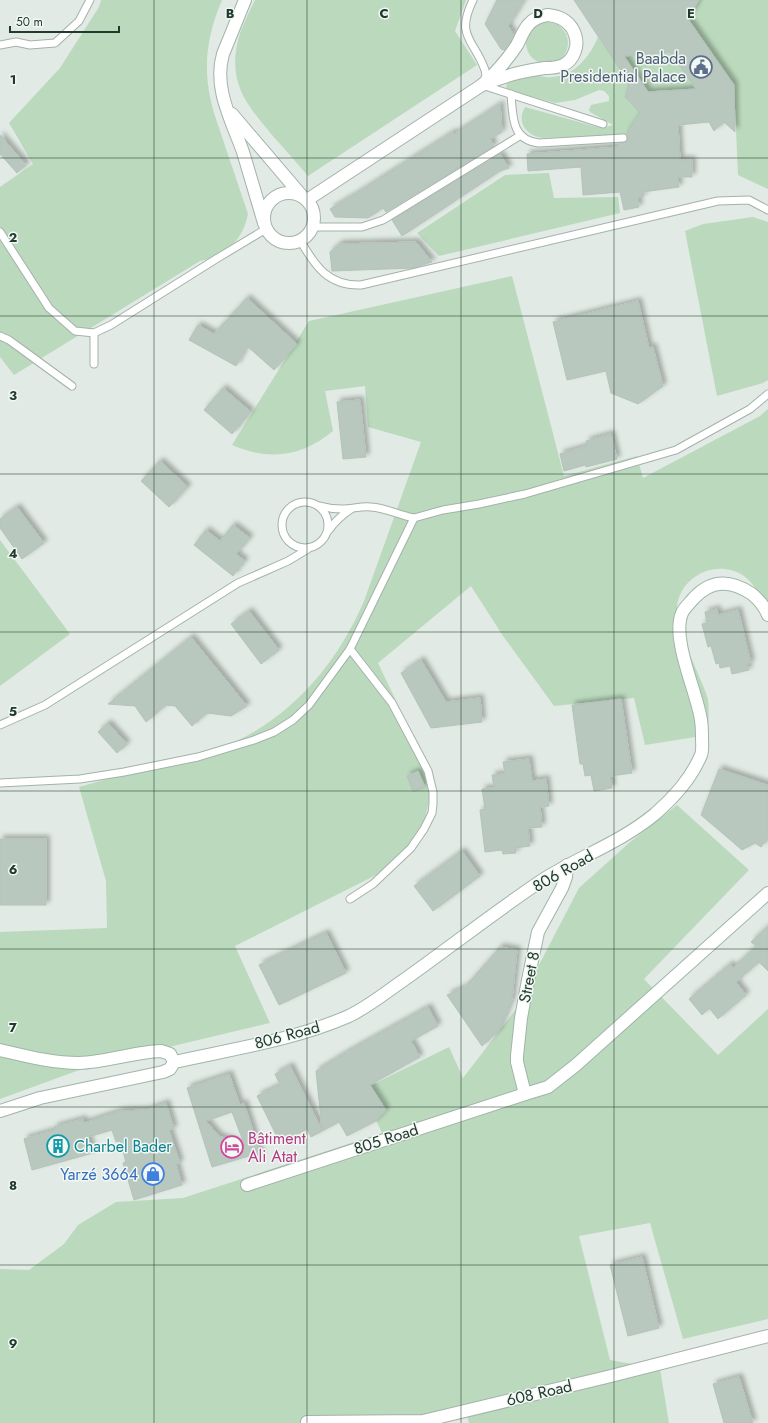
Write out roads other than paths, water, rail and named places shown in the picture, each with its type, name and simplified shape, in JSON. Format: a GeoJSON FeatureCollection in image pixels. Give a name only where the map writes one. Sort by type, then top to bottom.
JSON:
{"type":"FeatureCollection","features":[{"type":"Feature","properties":{"kind":"street"},"geometry":{"type":"LineString","coordinates":[[226,107],[304,198],[313,212],[312,227],[300,240],[290,243],[283,242],[270,235],[265,226],[242,151],[226,107],[221,87],[221,63],[245,0]]}},
{"type":"Feature","properties":{"kind":"street"},"geometry":{"type":"LineString","coordinates":[[304,198],[482,85],[493,76],[509,57],[522,38],[528,24],[534,19],[548,15],[555,16],[568,23],[575,34],[576,48],[574,54],[565,64],[552,69],[538,69],[517,73],[482,85]]}},
{"type":"Feature","properties":{"kind":"street"},"geometry":{"type":"LineString","coordinates":[[265,226],[263,215],[269,202],[274,197],[287,192],[294,193],[304,198]]}},
{"type":"Feature","properties":{"kind":"street","name":"806 Road"},"geometry":{"type":"LineString","coordinates":[[174,1062],[286,1037],[316,1029],[351,1015],[374,1002],[490,916],[567,865],[598,851],[629,833],[655,814],[678,792],[695,770],[702,752],[701,719],[679,630],[682,612],[695,597],[712,585],[727,583],[742,587],[756,598],[766,609],[768,615]]}},
{"type":"Feature","properties":{"kind":"street","name":"Street 8"},"geometry":{"type":"LineString","coordinates":[[525,1094],[517,1062],[517,1056],[526,988],[538,932],[562,888],[566,877],[567,865]]}},
{"type":"Feature","properties":{"kind":"street","name":"805 Road"},"geometry":{"type":"LineString","coordinates":[[247,1184],[548,1087],[576,1065],[768,893]]}},
{"type":"Feature","properties":{"kind":"street"},"geometry":{"type":"LineString","coordinates":[[0,1050],[40,1059],[80,1063],[161,1050],[170,1054],[174,1062],[170,1069],[163,1072],[40,1098],[0,1111]]}},
{"type":"Feature","properties":{"kind":"street","name":"608 Road"},"geometry":{"type":"LineString","coordinates":[[307,1422],[423,1421],[607,1377],[768,1336]]}},
{"type":"Feature","properties":{"kind":"lane"},"geometry":{"type":"LineString","coordinates":[[0,45],[16,42],[30,45],[55,43],[79,21],[90,0]]}},
{"type":"Feature","properties":{"kind":"lane"},"geometry":{"type":"LineString","coordinates":[[473,0],[466,17],[466,29],[467,36],[485,70],[485,80],[482,85],[603,124]]}},
{"type":"Feature","properties":{"kind":"lane"},"geometry":{"type":"LineString","coordinates":[[511,94],[514,124],[521,135],[528,140],[539,143],[624,138]]}},
{"type":"Feature","properties":{"kind":"lane"},"geometry":{"type":"LineString","coordinates":[[312,227],[362,227],[383,220],[521,135]]}},
{"type":"Feature","properties":{"kind":"lane"},"geometry":{"type":"LineString","coordinates":[[300,240],[318,267],[331,278],[344,284],[361,285],[718,201],[749,200],[768,210]]}},
{"type":"Feature","properties":{"kind":"lane"},"geometry":{"type":"LineString","coordinates":[[0,232],[49,308],[75,331],[94,333],[111,325],[216,259],[265,226]]}},
{"type":"Feature","properties":{"kind":"lane"},"geometry":{"type":"LineString","coordinates":[[94,333],[94,364]]}},
{"type":"Feature","properties":{"kind":"lane"},"geometry":{"type":"LineString","coordinates":[[0,336],[9,340],[72,386]]}},
{"type":"Feature","properties":{"kind":"lane"},"geometry":{"type":"LineString","coordinates":[[318,506],[342,509],[369,506],[385,509],[414,518],[443,510],[525,494],[676,450],[750,409],[768,394]]}},
{"type":"Feature","properties":{"kind":"lane"},"geometry":{"type":"LineString","coordinates":[[308,549],[297,547],[292,544],[283,533],[282,519],[290,507],[297,503],[304,502],[312,503],[318,506],[324,511],[328,518],[328,532]]}},
{"type":"Feature","properties":{"kind":"lane"},"geometry":{"type":"LineString","coordinates":[[0,726],[45,704],[238,582],[288,561],[316,546],[323,540],[334,522],[353,508]]}},
{"type":"Feature","properties":{"kind":"lane"},"geometry":{"type":"LineString","coordinates":[[0,783],[80,779],[198,757],[254,740],[274,732],[293,720],[309,705],[350,649],[414,518]]}},
{"type":"Feature","properties":{"kind":"lane"},"geometry":{"type":"LineString","coordinates":[[288,561],[292,544]]}},
{"type":"Feature","properties":{"kind":"lane"},"geometry":{"type":"LineString","coordinates":[[350,649],[392,702],[428,771],[434,804],[432,813],[424,829],[410,848],[372,884],[350,899]]}},
{"type":"Feature","properties":{"kind":"place","name":"Baabda Presidential Palace"},"geometry":{"type":"Point","coordinates":[701,67]}},
{"type":"Feature","properties":{"kind":"place","name":"Charbel Bader"},"geometry":{"type":"Point","coordinates":[58,1146]}},
{"type":"Feature","properties":{"kind":"place","name":"Bâtiment Ali Atat"},"geometry":{"type":"Point","coordinates":[232,1147]}},
{"type":"Feature","properties":{"kind":"place","name":"Yarzé 3664"},"geometry":{"type":"Point","coordinates":[153,1174]}}]}
